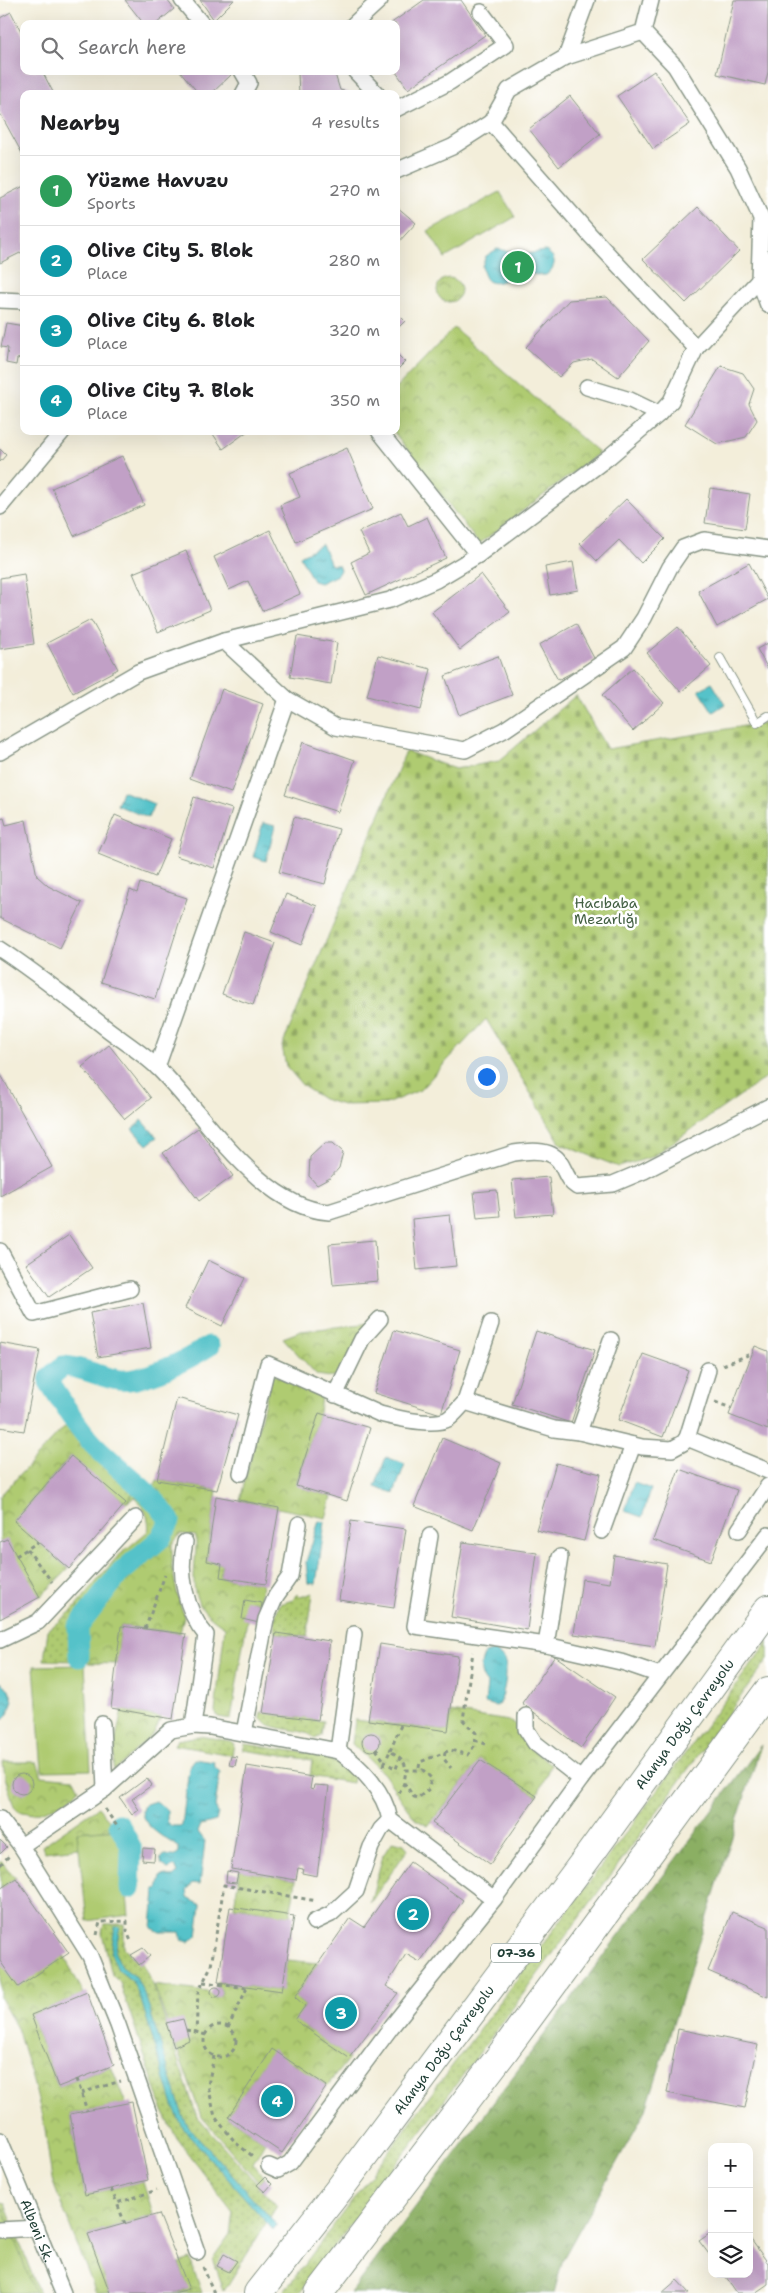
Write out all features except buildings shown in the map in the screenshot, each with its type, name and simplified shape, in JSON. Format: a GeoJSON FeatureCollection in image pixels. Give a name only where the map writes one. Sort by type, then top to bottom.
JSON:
{"type":"FeatureCollection","features":[{"type":"Feature","properties":{"kind":"highway","name":"Alanya Doğu Çevreyolu"},"geometry":{"type":"LineString","coordinates":[[258,2293],[341,2187],[590,1854],[768,1609]]}},
{"type":"Feature","properties":{"kind":"highway"},"geometry":{"type":"LineString","coordinates":[[318,2293],[504,2051],[768,1691]]}},
{"type":"Feature","properties":{"kind":"street"},"geometry":{"type":"LineString","coordinates":[[182,0],[199,20]]}},
{"type":"Feature","properties":{"kind":"street"},"geometry":{"type":"LineString","coordinates":[[358,20],[380,0]]}},
{"type":"Feature","properties":{"kind":"street"},"geometry":{"type":"LineString","coordinates":[[566,57],[587,0]]}},
{"type":"Feature","properties":{"kind":"street"},"geometry":{"type":"LineString","coordinates":[[643,32],[651,0]]}},
{"type":"Feature","properties":{"kind":"street"},"geometry":{"type":"LineString","coordinates":[[400,107],[450,82],[506,45],[481,12]]}},
{"type":"Feature","properties":{"kind":"street"},"geometry":{"type":"LineString","coordinates":[[400,169],[452,147],[491,122],[509,90],[566,57],[643,32]]}},
{"type":"Feature","properties":{"kind":"street"},"geometry":{"type":"LineString","coordinates":[[643,32],[675,66],[738,168],[761,218],[759,280],[768,305]]}},
{"type":"Feature","properties":{"kind":"street"},"geometry":{"type":"LineString","coordinates":[[244,75],[249,83],[245,90]]}},
{"type":"Feature","properties":{"kind":"street"},"geometry":{"type":"LineString","coordinates":[[359,75],[372,90]]}},
{"type":"Feature","properties":{"kind":"street"},"geometry":{"type":"LineString","coordinates":[[491,122],[591,236],[696,348]]}},
{"type":"Feature","properties":{"kind":"street"},"geometry":{"type":"LineString","coordinates":[[0,752],[138,672],[224,641],[390,600],[436,580],[478,555],[610,456],[659,414],[671,401],[696,348],[759,280],[768,259]]}},
{"type":"Feature","properties":{"kind":"street"},"geometry":{"type":"LineString","coordinates":[[0,300],[20,301]]}},
{"type":"Feature","properties":{"kind":"street"},"geometry":{"type":"LineString","coordinates":[[587,387],[630,400],[659,414]]}},
{"type":"Feature","properties":{"kind":"street"},"geometry":{"type":"LineString","coordinates":[[0,507],[59,435]]}},
{"type":"Feature","properties":{"kind":"street"},"geometry":{"type":"LineString","coordinates":[[382,435],[478,555]]}},
{"type":"Feature","properties":{"kind":"street"},"geometry":{"type":"LineString","coordinates":[[224,641],[287,699],[336,727],[465,750],[504,730],[624,648],[644,618],[670,567],[683,548],[704,540],[768,549]]}},
{"type":"Feature","properties":{"kind":"street"},"geometry":{"type":"LineString","coordinates":[[157,1067],[287,699]]}},
{"type":"Feature","properties":{"kind":"street"},"geometry":{"type":"LineString","coordinates":[[0,949],[29,968],[157,1067],[205,1122],[264,1183],[300,1206],[315,1211],[329,1212],[514,1152],[536,1151],[548,1154],[559,1160],[564,1174],[577,1187],[612,1184],[644,1172],[768,1107]]}},
{"type":"Feature","properties":{"kind":"street"},"geometry":{"type":"LineString","coordinates":[[0,1251],[34,1314],[130,1289]]}},
{"type":"Feature","properties":{"kind":"street"},"geometry":{"type":"LineString","coordinates":[[335,1395],[362,1339],[380,1319]]}},
{"type":"Feature","properties":{"kind":"street"},"geometry":{"type":"LineString","coordinates":[[240,1473],[268,1364],[380,1414],[431,1422],[448,1419],[465,1402],[491,1324]]}},
{"type":"Feature","properties":{"kind":"street"},"geometry":{"type":"LineString","coordinates":[[579,1432],[612,1340]]}},
{"type":"Feature","properties":{"kind":"street"},"geometry":{"type":"LineString","coordinates":[[465,1402],[554,1429],[579,1432],[633,1445],[672,1449],[684,1443],[687,1438],[708,1370]]}},
{"type":"Feature","properties":{"kind":"street"},"geometry":{"type":"LineString","coordinates":[[687,1438],[768,1471]]}},
{"type":"Feature","properties":{"kind":"street"},"geometry":{"type":"LineString","coordinates":[[602,1531],[633,1445]]}},
{"type":"Feature","properties":{"kind":"street"},"geometry":{"type":"LineString","coordinates":[[739,1530],[768,1486]]}},
{"type":"Feature","properties":{"kind":"street"},"geometry":{"type":"LineString","coordinates":[[0,1640],[38,1622],[136,1518]]}},
{"type":"Feature","properties":{"kind":"street"},"geometry":{"type":"LineString","coordinates":[[244,1733],[266,1619],[276,1596],[290,1576],[299,1524]]}},
{"type":"Feature","properties":{"kind":"street"},"geometry":{"type":"LineString","coordinates":[[269,2166],[278,2170],[290,2164],[392,2026],[494,1899],[581,1779],[768,1534]]}},
{"type":"Feature","properties":{"kind":"street"},"geometry":{"type":"LineString","coordinates":[[430,1536],[415,1626],[546,1645],[625,1663],[660,1675]]}},
{"type":"Feature","properties":{"kind":"street"},"geometry":{"type":"LineString","coordinates":[[185,1542],[181,1559],[187,1597],[198,1623],[206,1635],[193,1726]]}},
{"type":"Feature","properties":{"kind":"street"},"geometry":{"type":"LineString","coordinates":[[546,1645],[560,1557]]}},
{"type":"Feature","properties":{"kind":"street"},"geometry":{"type":"LineString","coordinates":[[338,1751],[354,1634]]}},
{"type":"Feature","properties":{"kind":"street"},"geometry":{"type":"LineString","coordinates":[[526,1716],[526,1729],[535,1743],[581,1779]]}},
{"type":"Feature","properties":{"kind":"street"},"geometry":{"type":"LineString","coordinates":[[100,1792],[102,1724]]}},
{"type":"Feature","properties":{"kind":"street"},"geometry":{"type":"LineString","coordinates":[[21,1846],[100,1792],[171,1730],[193,1726],[244,1733],[338,1751],[356,1762],[389,1814],[494,1899]]}},
{"type":"Feature","properties":{"kind":"street"},"geometry":{"type":"LineString","coordinates":[[314,1922],[331,1914],[356,1891],[361,1882],[364,1861],[389,1814]]}},
{"type":"Feature","properties":{"kind":"street"},"geometry":{"type":"LineString","coordinates":[[0,1819],[93,1950],[172,2185],[197,2252]]}},
{"type":"Feature","properties":{"kind":"street","name":"Albeni Sk."},"geometry":{"type":"LineString","coordinates":[[0,2140],[63,2293]]}},
{"type":"Feature","properties":{"kind":"street"},"geometry":{"type":"LineString","coordinates":[[0,2230],[37,2228]]}},
{"type":"Feature","properties":{"kind":"lane"},"geometry":{"type":"LineString","coordinates":[[720,658],[757,723],[768,716]]}},
{"type":"Feature","properties":{"kind":"path"},"geometry":{"type":"LineString","coordinates":[[708,1370],[753,1353]]}},
{"type":"Feature","properties":{"kind":"path"},"geometry":{"type":"LineString","coordinates":[[16,1556],[38,1542]]}},
{"type":"Feature","properties":{"kind":"path"},"geometry":{"type":"LineString","coordinates":[[27,1549],[63,1597]]}},
{"type":"Feature","properties":{"kind":"path"},"geometry":{"type":"LineString","coordinates":[[145,1629],[164,1576],[181,1559]]}},
{"type":"Feature","properties":{"kind":"path"},"geometry":{"type":"LineString","coordinates":[[418,1768],[418,1764],[423,1760],[445,1751],[451,1750],[468,1755],[475,1740],[476,1733],[463,1720],[475,1636]]}},
{"type":"Feature","properties":{"kind":"path"},"geometry":{"type":"LineString","coordinates":[[400,1757],[396,1769],[385,1762],[401,1725]]}},
{"type":"Feature","properties":{"kind":"path"},"geometry":{"type":"LineString","coordinates":[[475,1740],[486,1744]]}},
{"type":"Feature","properties":{"kind":"path"},"geometry":{"type":"LineString","coordinates":[[389,1814],[404,1783],[406,1770],[400,1757],[390,1751]]}},
{"type":"Feature","properties":{"kind":"path"},"geometry":{"type":"LineString","coordinates":[[445,1751],[444,1759],[451,1768]]}},
{"type":"Feature","properties":{"kind":"path"},"geometry":{"type":"LineString","coordinates":[[404,1783],[414,1797],[424,1794],[430,1786],[431,1778],[425,1770],[418,1768],[406,1770]]}},
{"type":"Feature","properties":{"kind":"path"},"geometry":{"type":"LineString","coordinates":[[100,1792],[119,1829]]}},
{"type":"Feature","properties":{"kind":"path"},"geometry":{"type":"LineString","coordinates":[[196,2032],[198,1993],[211,1966],[224,1885],[340,1905]]}},
{"type":"Feature","properties":{"kind":"path"},"geometry":{"type":"LineString","coordinates":[[100,1922],[127,1921],[127,1932],[131,1941]]}},
{"type":"Feature","properties":{"kind":"path"},"geometry":{"type":"LineString","coordinates":[[203,1982],[247,1987],[228,2028]]}},
{"type":"Feature","properties":{"kind":"path"},"geometry":{"type":"LineString","coordinates":[[215,2026],[228,2028],[236,2038],[234,2049],[226,2056],[214,2056],[205,2047],[206,2035],[215,2026]]}},
{"type":"Feature","properties":{"kind":"path"},"geometry":{"type":"LineString","coordinates":[[186,2030],[206,2035]]}},
{"type":"Feature","properties":{"kind":"path"},"geometry":{"type":"LineString","coordinates":[[214,2056],[208,2085],[215,2117],[249,2154],[269,2166]]}},
{"type":"Feature","properties":{"kind":"path"},"geometry":{"type":"LineString","coordinates":[[81,2094],[136,2077]]}},
{"type":"Feature","properties":{"kind":"path"},"geometry":{"type":"LineString","coordinates":[[77,2079],[87,2111]]}},
{"type":"Feature","properties":{"kind":"path"},"geometry":{"type":"LineString","coordinates":[[116,2203],[172,2185]]}},
{"type":"Feature","properties":{"kind":"path"},"geometry":{"type":"LineString","coordinates":[[111,2189],[125,2224]]}},
{"type":"Feature","properties":{"kind":"path"},"geometry":{"type":"LineString","coordinates":[[197,2252],[214,2293]]}},
{"type":"Feature","properties":{"kind":"green space"},"geometry":{"type":"Polygon","coordinates":[[[500,192],[515,217],[445,258],[428,231],[500,192]]]}},
{"type":"Feature","properties":{"kind":"green space"},"geometry":{"type":"Polygon","coordinates":[[[449,278],[454,279],[460,285],[460,295],[454,301],[449,302],[444,301],[438,295],[437,290],[438,285],[444,279],[449,278]]]}},
{"type":"Feature","properties":{"kind":"green space"},"geometry":{"type":"Polygon","coordinates":[[[454,328],[599,453],[479,544],[396,435],[400,435],[400,384],[454,328]]]}},
{"type":"Feature","properties":{"kind":"green space","name":"Hacıbaba Mezarlığı"},"geometry":{"type":"Polygon","coordinates":[[[576,695],[607,749],[768,722],[768,1076],[652,1157],[619,1167],[561,1144],[486,1019],[420,1090],[386,1104],[343,1105],[323,1099],[303,1086],[286,1066],[282,1046],[406,751],[455,769],[499,761],[576,695]]]}},
{"type":"Feature","properties":{"kind":"green space"},"geometry":{"type":"Polygon","coordinates":[[[371,1323],[337,1378],[317,1375],[283,1338],[301,1331],[371,1323]]]}},
{"type":"Feature","properties":{"kind":"green space"},"geometry":{"type":"Polygon","coordinates":[[[272,1374],[321,1395],[319,1413],[296,1485],[332,1497],[326,1518],[240,1500],[272,1374]]]}},
{"type":"Feature","properties":{"kind":"green space"},"geometry":{"type":"Polygon","coordinates":[[[66,1425],[136,1488],[126,1503],[70,1457],[14,1520],[69,1569],[40,1597],[0,1542],[0,1496],[66,1425]]]}},
{"type":"Feature","properties":{"kind":"green space"},"geometry":{"type":"Polygon","coordinates":[[[157,1480],[217,1490],[207,1561],[222,1564],[220,1577],[262,1583],[260,1602],[250,1601],[231,1719],[218,1717],[215,1712],[225,1627],[202,1608],[197,1598],[194,1588],[196,1536],[181,1534],[172,1544],[172,1567],[184,1616],[180,1633],[121,1626],[117,1664],[88,1663],[84,1660],[82,1636],[84,1628],[136,1564],[160,1548],[172,1525],[172,1519],[153,1490],[157,1480]]]}},
{"type":"Feature","properties":{"kind":"green space"},"geometry":{"type":"Polygon","coordinates":[[[136,1488],[162,1513],[167,1522],[159,1536],[119,1566],[74,1626],[74,1661],[44,1660],[48,1630],[73,1610],[116,1558],[148,1531],[147,1517],[135,1497],[126,1503],[136,1488]]]}},
{"type":"Feature","properties":{"kind":"green space"},"geometry":{"type":"Polygon","coordinates":[[[313,1593],[307,1637],[276,1633],[274,1622],[280,1604],[293,1600],[297,1594],[300,1597],[313,1593]]]}},
{"type":"Feature","properties":{"kind":"green space"},"geometry":{"type":"Polygon","coordinates":[[[768,1642],[768,1659],[477,2057],[299,2293],[283,2293],[768,1642]]]}},
{"type":"Feature","properties":{"kind":"green space"},"geometry":{"type":"Polygon","coordinates":[[[85,1665],[91,1770],[42,1771],[34,1666],[85,1665]]]}},
{"type":"Feature","properties":{"kind":"green space"},"geometry":{"type":"Polygon","coordinates":[[[122,1710],[161,1717],[154,1733],[114,1771],[115,1743],[122,1710]]]}},
{"type":"Feature","properties":{"kind":"green space"},"geometry":{"type":"Polygon","coordinates":[[[261,1712],[323,1721],[321,1736],[315,1739],[304,1732],[273,1726],[260,1718],[261,1712]]]}},
{"type":"Feature","properties":{"kind":"green space"},"geometry":{"type":"Polygon","coordinates":[[[451,1712],[509,1721],[521,1727],[525,1745],[551,1764],[537,1796],[480,1761],[428,1826],[415,1819],[384,1774],[352,1744],[355,1720],[448,1731],[451,1712]]]}},
{"type":"Feature","properties":{"kind":"green space"},"geometry":{"type":"Polygon","coordinates":[[[199,1736],[231,1741],[234,1744],[232,1755],[174,1745],[177,1740],[199,1736]]]}},
{"type":"Feature","properties":{"kind":"green space"},"geometry":{"type":"Polygon","coordinates":[[[245,1744],[321,1755],[354,1772],[352,1783],[310,1776],[312,1760],[243,1750],[245,1744]]]}},
{"type":"Feature","properties":{"kind":"green space"},"geometry":{"type":"Polygon","coordinates":[[[761,1745],[646,2110],[563,2259],[554,2293],[351,2293],[761,1745]]]}},
{"type":"Feature","properties":{"kind":"green space"},"geometry":{"type":"Polygon","coordinates":[[[3,1762],[37,1762],[42,1776],[74,1779],[79,1789],[62,1805],[33,1814],[18,1811],[14,1807],[5,1777],[3,1762]]]}},
{"type":"Feature","properties":{"kind":"green space"},"geometry":{"type":"Polygon","coordinates":[[[98,1807],[117,1829],[77,1832],[79,1848],[44,1852],[42,1846],[98,1807]]]}},
{"type":"Feature","properties":{"kind":"green space"},"geometry":{"type":"Polygon","coordinates":[[[120,1829],[129,1915],[87,1921],[77,1832],[120,1829]]]}},
{"type":"Feature","properties":{"kind":"green space"},"geometry":{"type":"Polygon","coordinates":[[[393,1841],[404,1844],[408,1849],[370,1903],[383,1855],[393,1841]]]}},
{"type":"Feature","properties":{"kind":"green space"},"geometry":{"type":"Polygon","coordinates":[[[0,1860],[16,1878],[0,1889],[0,1860]]]}},
{"type":"Feature","properties":{"kind":"green space"},"geometry":{"type":"Polygon","coordinates":[[[240,1870],[296,1880],[290,1916],[234,1907],[240,1870]]]}},
{"type":"Feature","properties":{"kind":"green space"},"geometry":{"type":"Polygon","coordinates":[[[104,1924],[124,1924],[124,1947],[139,1964],[142,1962],[153,1985],[197,2117],[277,2206],[224,2291],[213,2258],[230,2234],[233,2212],[177,2139],[163,2111],[120,1983],[112,1975],[102,1933],[104,1924]]]}},
{"type":"Feature","properties":{"kind":"green space"},"geometry":{"type":"Polygon","coordinates":[[[64,1956],[84,1994],[31,2015],[58,2087],[111,2066],[126,2104],[70,2114],[85,2195],[143,2181],[153,2215],[89,2234],[110,2293],[96,2293],[52,2180],[45,2129],[36,2092],[18,2030],[0,1998],[0,1961],[64,1956]]]}},
{"type":"Feature","properties":{"kind":"green space"},"geometry":{"type":"Polygon","coordinates":[[[287,1960],[318,1963],[295,1997],[305,2006],[296,2020],[349,2058],[327,2086],[272,2050],[228,2117],[265,2142],[253,2163],[264,2178],[259,2183],[201,2116],[154,1985],[208,1992],[215,1998],[222,1993],[220,1988],[216,1986],[217,1982],[281,1991],[287,1960]]]}},
{"type":"Feature","properties":{"kind":"green space"},"geometry":{"type":"Polygon","coordinates":[[[0,2203],[5,2204],[39,2293],[0,2293],[0,2203]]]}},
{"type":"Feature","properties":{"kind":"green space"},"geometry":{"type":"Polygon","coordinates":[[[0,2208],[3,2209],[35,2293],[0,2293],[0,2208]]]}},
{"type":"Feature","properties":{"kind":"green space"},"geometry":{"type":"Polygon","coordinates":[[[190,2259],[202,2293],[174,2293],[188,2289],[179,2263],[190,2259]]]}},
{"type":"Feature","properties":{"kind":"water"},"geometry":{"type":"Polygon","coordinates":[[[497,249],[526,254],[545,251],[552,256],[554,265],[546,275],[522,274],[493,283],[488,281],[484,275],[482,266],[486,256],[497,249]]]}},
{"type":"Feature","properties":{"kind":"water"},"geometry":{"type":"Polygon","coordinates":[[[322,544],[331,565],[338,565],[340,570],[337,575],[320,583],[313,581],[300,556],[322,544]]]}},
{"type":"Feature","properties":{"kind":"water"},"geometry":{"type":"Polygon","coordinates":[[[712,683],[725,704],[713,712],[699,690],[712,683]]]}},
{"type":"Feature","properties":{"kind":"water"},"geometry":{"type":"Polygon","coordinates":[[[122,791],[154,804],[148,818],[117,805],[122,791]]]}},
{"type":"Feature","properties":{"kind":"water"},"geometry":{"type":"Polygon","coordinates":[[[263,823],[275,826],[266,861],[253,857],[263,823]]]}},
{"type":"Feature","properties":{"kind":"water"},"geometry":{"type":"Polygon","coordinates":[[[142,1120],[157,1137],[147,1145],[132,1129],[142,1120]]]}},
{"type":"Feature","properties":{"kind":"water"},"geometry":{"type":"Polygon","coordinates":[[[386,1457],[405,1464],[394,1493],[375,1487],[386,1457]]]}},
{"type":"Feature","properties":{"kind":"water"},"geometry":{"type":"Polygon","coordinates":[[[634,1483],[651,1489],[642,1517],[625,1511],[634,1483]]]}},
{"type":"Feature","properties":{"kind":"water"},"geometry":{"type":"Polygon","coordinates":[[[319,1521],[325,1522],[316,1584],[308,1583],[306,1562],[319,1521]]]}},
{"type":"Feature","properties":{"kind":"water"},"geometry":{"type":"Polygon","coordinates":[[[494,1651],[504,1658],[506,1669],[502,1699],[500,1704],[496,1706],[485,1703],[487,1684],[482,1677],[481,1669],[485,1653],[494,1651]]]}},
{"type":"Feature","properties":{"kind":"water"},"geometry":{"type":"Polygon","coordinates":[[[0,1682],[9,1689],[13,1701],[8,1714],[0,1722],[0,1682]]]}},
{"type":"Feature","properties":{"kind":"water"},"geometry":{"type":"Polygon","coordinates":[[[195,1759],[214,1762],[215,1767],[220,1772],[215,1807],[218,1813],[216,1821],[201,1825],[198,1832],[205,1841],[200,1884],[193,1883],[187,1890],[188,1898],[201,1905],[197,1936],[189,1942],[182,1940],[180,1932],[160,1932],[152,1928],[155,1890],[158,1890],[161,1876],[173,1877],[178,1873],[175,1866],[168,1869],[162,1865],[160,1859],[165,1855],[177,1855],[179,1847],[152,1829],[143,1817],[142,1810],[145,1804],[156,1801],[167,1810],[167,1821],[171,1826],[182,1826],[189,1767],[195,1759]]]}},
{"type":"Feature","properties":{"kind":"water"},"geometry":{"type":"Polygon","coordinates":[[[115,1926],[120,1927],[115,1953],[122,1967],[136,1977],[146,1998],[183,2116],[188,2126],[277,2225],[273,2230],[183,2128],[173,2106],[141,2000],[132,1981],[118,1970],[111,1954],[115,1926]]]}},
{"type":"Feature","properties":{"kind":"waterway"},"geometry":{"type":"LineString","coordinates":[[79,1657],[78,1627],[118,1575],[161,1538],[170,1521],[144,1490],[88,1438],[70,1415],[49,1382],[50,1377],[63,1366],[78,1368],[119,1380],[140,1378],[166,1369],[209,1346]]}},
{"type":"Feature","properties":{"kind":"waterway"},"geometry":{"type":"LineString","coordinates":[[119,1824],[131,1847],[130,1888]]}},
{"type":"Feature","properties":{"kind":"place","name":"Yüzme Havuzu"},"geometry":{"type":"Point","coordinates":[518,267]}},
{"type":"Feature","properties":{"kind":"place","name":"Olive City 5. Blok"},"geometry":{"type":"Point","coordinates":[413,1914]}},
{"type":"Feature","properties":{"kind":"place","name":"Olive City 6. Blok"},"geometry":{"type":"Point","coordinates":[341,2013]}},
{"type":"Feature","properties":{"kind":"place","name":"Olive City 7. Blok"},"geometry":{"type":"Point","coordinates":[277,2101]}}]}
